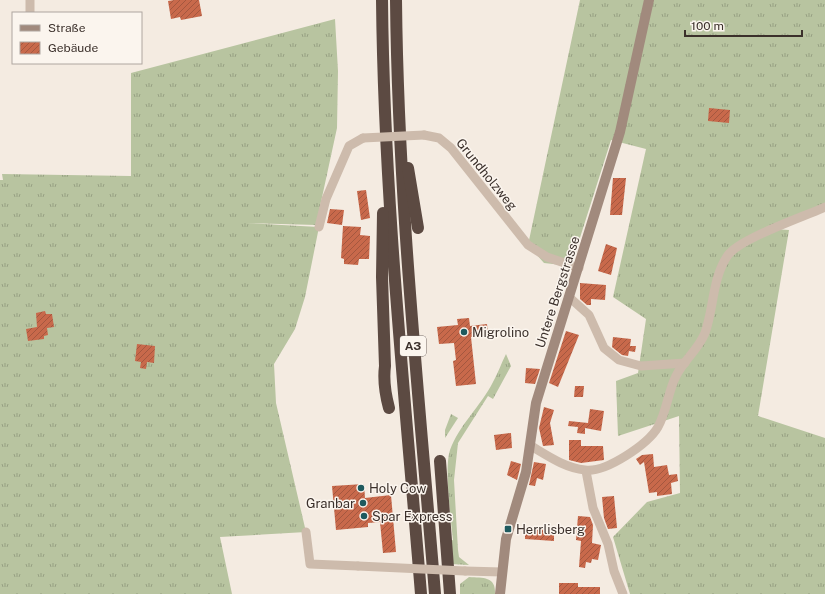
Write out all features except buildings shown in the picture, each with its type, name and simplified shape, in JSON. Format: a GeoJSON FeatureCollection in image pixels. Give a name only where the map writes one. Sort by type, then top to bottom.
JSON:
{"type":"FeatureCollection","features":[{"type":"Feature","properties":{"kind":"highway","name":"A3"},"geometry":{"type":"LineString","coordinates":[[382,0],[386,150],[394,281],[421,594]]}},
{"type":"Feature","properties":{"kind":"highway","name":"A3"},"geometry":{"type":"LineString","coordinates":[[396,0],[398,98],[408,282],[435,594]]}},
{"type":"Feature","properties":{"kind":"highway"},"geometry":{"type":"LineString","coordinates":[[398,98],[418,228]]}},
{"type":"Feature","properties":{"kind":"highway"},"geometry":{"type":"LineString","coordinates":[[386,150],[382,263],[385,366],[383,379],[385,396],[389,408]]}},
{"type":"Feature","properties":{"kind":"highway"},"geometry":{"type":"LineString","coordinates":[[440,461],[450,594]]}},
{"type":"Feature","properties":{"kind":"main road","name":"Untere Bergstrasse"},"geometry":{"type":"LineString","coordinates":[[500,594],[508,528],[520,493],[531,446],[536,403],[620,132],[649,0]]}},
{"type":"Feature","properties":{"kind":"street"},"geometry":{"type":"LineString","coordinates":[[30,0],[30,12]]}},
{"type":"Feature","properties":{"kind":"street","name":"Grundholzweg"},"geometry":{"type":"LineString","coordinates":[[319,228],[326,199],[349,146],[363,138],[424,135],[439,138],[451,148],[528,245],[547,258],[579,268]]}},
{"type":"Feature","properties":{"kind":"street"},"geometry":{"type":"LineString","coordinates":[[531,446],[566,466],[592,470],[632,452],[649,439],[658,427],[667,408],[676,376],[684,363],[694,352],[705,332],[717,280],[729,254],[748,240],[825,207]]}},
{"type":"Feature","properties":{"kind":"street"},"geometry":{"type":"LineString","coordinates":[[569,297],[589,315],[604,348],[619,360],[641,366],[684,363]]}},
{"type":"Feature","properties":{"kind":"street"},"geometry":{"type":"LineString","coordinates":[[586,470],[593,508],[608,544],[614,571],[623,594]]}},
{"type":"Feature","properties":{"kind":"street"},"geometry":{"type":"LineString","coordinates":[[306,532],[310,564],[502,572]]}},
{"type":"Feature","properties":{"kind":"green space"},"geometry":{"type":"Polygon","coordinates":[[[580,0],[825,0],[825,206],[774,229],[789,230],[758,416],[825,438],[825,594],[630,594],[613,537],[647,502],[680,493],[679,416],[618,436],[616,381],[638,373],[646,319],[613,297],[646,149],[611,140],[571,266],[544,263],[528,245],[580,0]]]}},
{"type":"Feature","properties":{"kind":"green space"},"geometry":{"type":"Polygon","coordinates":[[[335,19],[338,71],[337,128],[316,225],[246,223],[319,227],[305,297],[295,329],[274,364],[276,403],[306,532],[220,537],[232,594],[0,594],[0,180],[3,180],[2,174],[131,176],[131,73],[335,19]]]}},
{"type":"Feature","properties":{"kind":"green space"},"geometry":{"type":"Polygon","coordinates":[[[506,354],[511,366],[493,399],[488,396],[458,443],[454,480],[458,550],[459,557],[469,565],[451,564],[449,541],[453,540],[448,494],[448,458],[450,450],[464,424],[495,379],[506,354]]]}},
{"type":"Feature","properties":{"kind":"green space"},"geometry":{"type":"Polygon","coordinates":[[[451,414],[458,418],[445,438],[445,430],[451,414]]]}},
{"type":"Feature","properties":{"kind":"green space"},"geometry":{"type":"Polygon","coordinates":[[[469,577],[488,579],[495,588],[495,594],[460,594],[460,584],[469,577]]]}},
{"type":"Feature","properties":{"kind":"place","name":"Migrolino"},"geometry":{"type":"Point","coordinates":[464,332]}},
{"type":"Feature","properties":{"kind":"place","name":"Holy Cow"},"geometry":{"type":"Point","coordinates":[361,488]}},
{"type":"Feature","properties":{"kind":"place","name":"Granbar"},"geometry":{"type":"Point","coordinates":[363,503]}},
{"type":"Feature","properties":{"kind":"place","name":"Spar Express"},"geometry":{"type":"Point","coordinates":[364,516]}},
{"type":"Feature","properties":{"kind":"place","name":"Herrlisberg"},"geometry":{"type":"Point","coordinates":[508,529]}}]}
